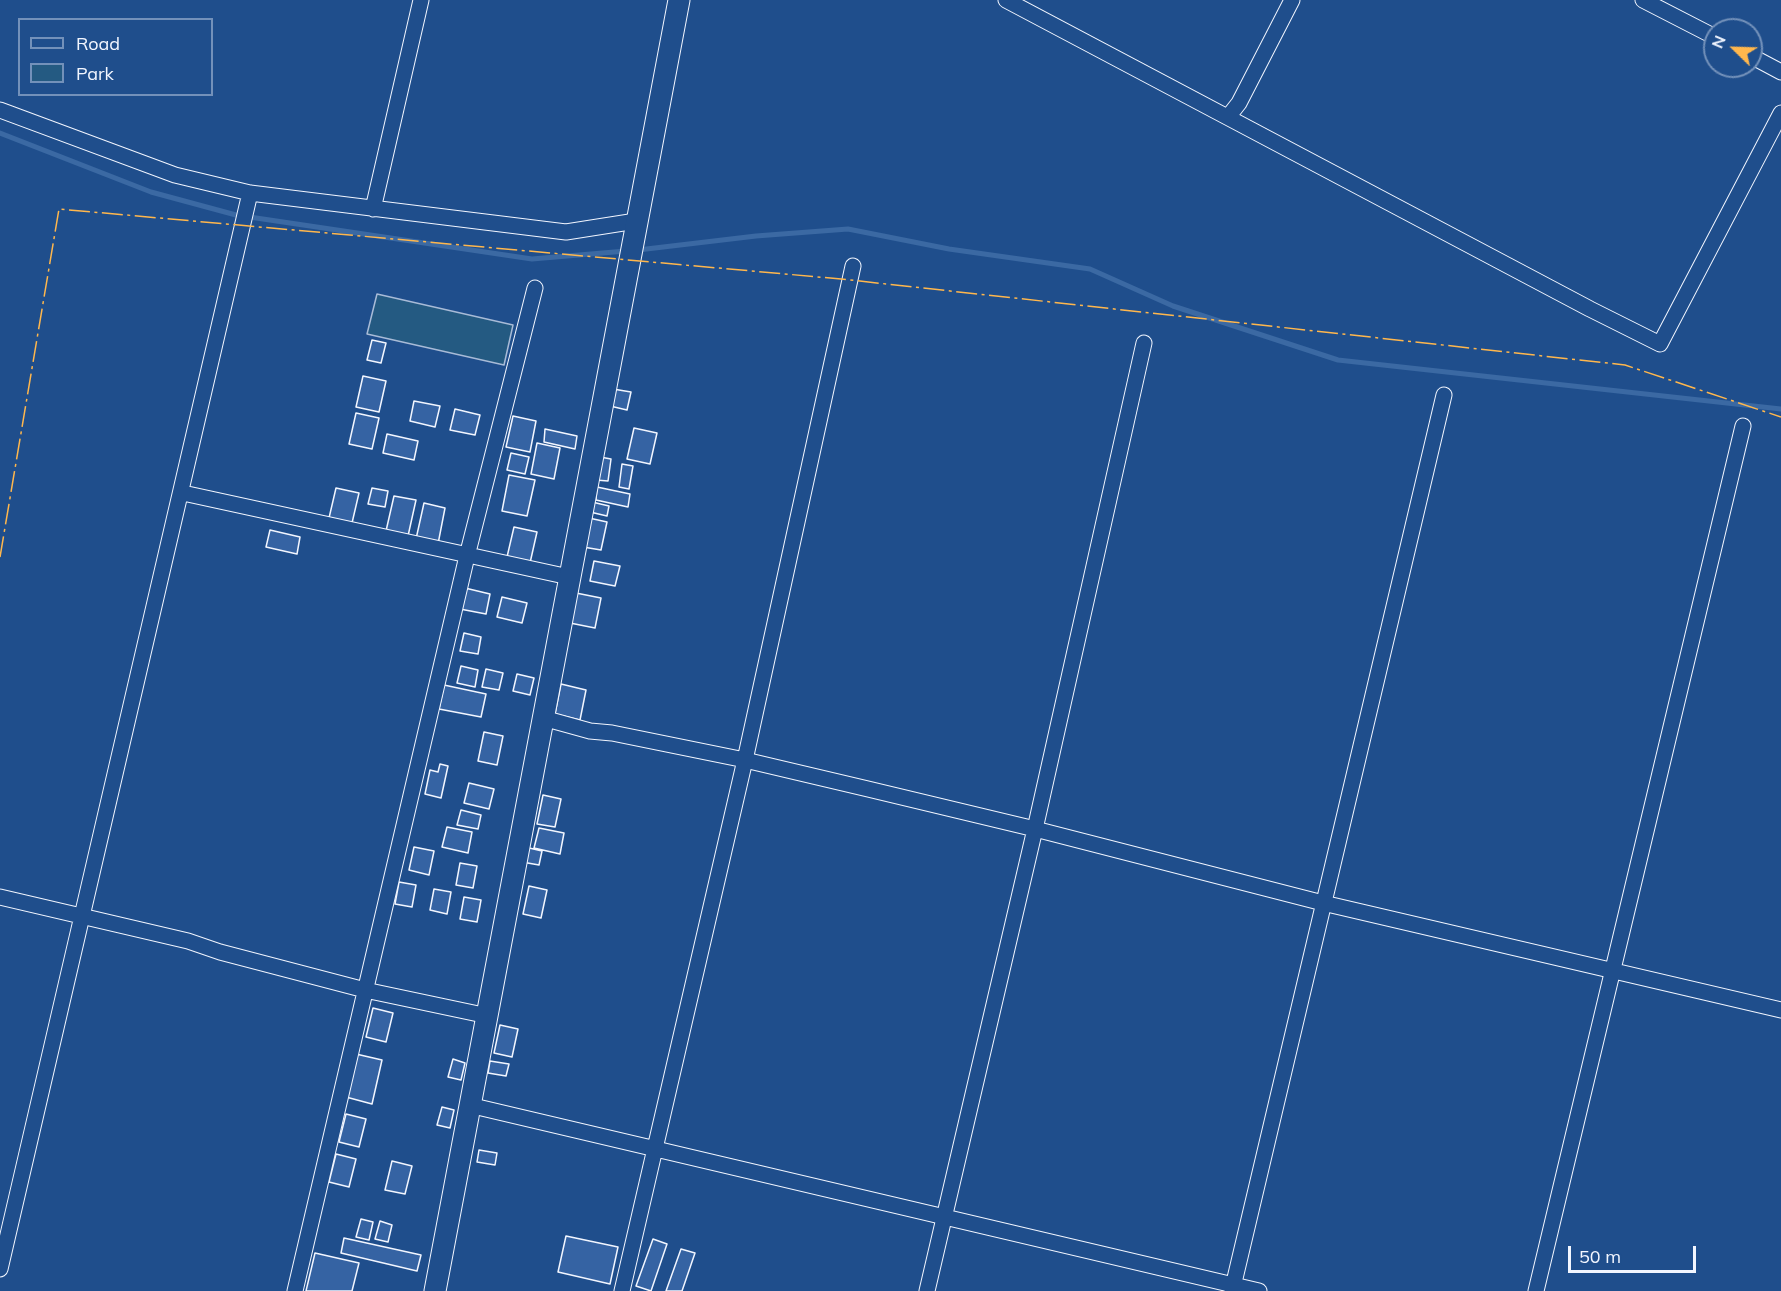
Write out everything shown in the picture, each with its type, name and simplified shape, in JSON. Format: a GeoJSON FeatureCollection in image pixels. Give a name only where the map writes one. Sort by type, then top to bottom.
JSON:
{"type":"FeatureCollection","features":[{"type":"Feature","properties":{"kind":"street"},"geometry":{"type":"LineString","coordinates":[[373,209],[421,0]]}},
{"type":"Feature","properties":{"kind":"street"},"geometry":{"type":"LineString","coordinates":[[435,1291],[679,0]]}},
{"type":"Feature","properties":{"kind":"street"},"geometry":{"type":"LineString","coordinates":[[1006,0],[1660,344],[1781,113]]}},
{"type":"Feature","properties":{"kind":"street"},"geometry":{"type":"LineString","coordinates":[[1228,117],[1239,103],[1292,0]]}},
{"type":"Feature","properties":{"kind":"street"},"geometry":{"type":"LineString","coordinates":[[1643,0],[1703,31]]}},
{"type":"Feature","properties":{"kind":"street"},"geometry":{"type":"LineString","coordinates":[[1763,62],[1781,72]]}},
{"type":"Feature","properties":{"kind":"street"},"geometry":{"type":"LineString","coordinates":[[0,110],[175,175],[250,193],[566,232],[636,221]]}},
{"type":"Feature","properties":{"kind":"street"},"geometry":{"type":"LineString","coordinates":[[0,1269],[81,917],[183,492],[250,193]]}},
{"type":"Feature","properties":{"kind":"street"},"geometry":{"type":"LineString","coordinates":[[622,1291],[745,760],[853,266]]}},
{"type":"Feature","properties":{"kind":"street"},"geometry":{"type":"LineString","coordinates":[[295,1291],[467,556],[535,288]]}},
{"type":"Feature","properties":{"kind":"street"},"geometry":{"type":"LineString","coordinates":[[927,1291],[1035,829],[1144,343]]}},
{"type":"Feature","properties":{"kind":"street"},"geometry":{"type":"LineString","coordinates":[[1233,1288],[1444,395]]}},
{"type":"Feature","properties":{"kind":"street"},"geometry":{"type":"LineString","coordinates":[[1536,1291],[1743,426]]}},
{"type":"Feature","properties":{"kind":"street"},"geometry":{"type":"LineString","coordinates":[[183,492],[569,577]]}},
{"type":"Feature","properties":{"kind":"street"},"geometry":{"type":"LineString","coordinates":[[543,718],[590,731],[612,733],[745,760],[1035,829],[1323,903],[1781,1010]]}},
{"type":"Feature","properties":{"kind":"street"},"geometry":{"type":"LineString","coordinates":[[0,897],[188,941],[220,952],[365,990],[488,1016]]}},
{"type":"Feature","properties":{"kind":"street"},"geometry":{"type":"LineString","coordinates":[[469,1105],[944,1216],[1233,1288],[1259,1291]]}},
{"type":"Feature","properties":{"kind":"green space"},"geometry":{"type":"Polygon","coordinates":[[[377,294],[513,325],[504,365],[367,334],[377,294]]]}},
{"type":"Feature","properties":{"kind":"building"},"geometry":{"type":"Polygon","coordinates":[[[372,340],[386,343],[381,363],[367,360],[372,340]]]}},
{"type":"Feature","properties":{"kind":"building"},"geometry":{"type":"Polygon","coordinates":[[[363,376],[386,381],[379,412],[356,407],[363,376]]]}},
{"type":"Feature","properties":{"kind":"building"},"geometry":{"type":"Polygon","coordinates":[[[613,389],[631,392],[627,410],[610,406],[613,389]]]}},
{"type":"Feature","properties":{"kind":"building"},"geometry":{"type":"Polygon","coordinates":[[[414,401],[440,406],[435,427],[410,421],[414,401]]]}},
{"type":"Feature","properties":{"kind":"building"},"geometry":{"type":"Polygon","coordinates":[[[455,409],[480,415],[475,435],[450,430],[455,409]]]}},
{"type":"Feature","properties":{"kind":"building"},"geometry":{"type":"Polygon","coordinates":[[[356,413],[379,418],[372,449],[349,444],[356,413]]]}},
{"type":"Feature","properties":{"kind":"building"},"geometry":{"type":"Polygon","coordinates":[[[513,416],[536,421],[530,452],[506,447],[513,416]]]}},
{"type":"Feature","properties":{"kind":"building"},"geometry":{"type":"Polygon","coordinates":[[[634,428],[657,433],[650,464],[627,459],[634,428]]]}},
{"type":"Feature","properties":{"kind":"building"},"geometry":{"type":"Polygon","coordinates":[[[545,429],[577,436],[575,449],[544,442],[545,429]]]}},
{"type":"Feature","properties":{"kind":"building"},"geometry":{"type":"Polygon","coordinates":[[[387,434],[418,441],[414,460],[383,453],[387,434]]]}},
{"type":"Feature","properties":{"kind":"building"},"geometry":{"type":"Polygon","coordinates":[[[537,443],[560,448],[554,479],[531,474],[537,443]]]}},
{"type":"Feature","properties":{"kind":"building"},"geometry":{"type":"Polygon","coordinates":[[[511,453],[529,457],[525,474],[507,470],[511,453]]]}},
{"type":"Feature","properties":{"kind":"building"},"geometry":{"type":"Polygon","coordinates":[[[600,457],[611,459],[608,481],[596,480],[600,457]]]}},
{"type":"Feature","properties":{"kind":"building"},"geometry":{"type":"Polygon","coordinates":[[[622,464],[633,466],[629,489],[619,487],[622,464]]]}},
{"type":"Feature","properties":{"kind":"building"},"geometry":{"type":"Polygon","coordinates":[[[509,475],[535,480],[527,516],[502,511],[509,475]]]}},
{"type":"Feature","properties":{"kind":"building"},"geometry":{"type":"Polygon","coordinates":[[[597,487],[630,494],[628,507],[596,500],[597,487]]]}},
{"type":"Feature","properties":{"kind":"building"},"geometry":{"type":"Polygon","coordinates":[[[336,488],[359,493],[352,523],[329,518],[336,488]]]}},
{"type":"Feature","properties":{"kind":"building"},"geometry":{"type":"Polygon","coordinates":[[[372,488],[388,491],[385,507],[368,504],[372,488]]]}},
{"type":"Feature","properties":{"kind":"building"},"geometry":{"type":"Polygon","coordinates":[[[394,496],[416,500],[408,536],[386,531],[394,496]]]}},
{"type":"Feature","properties":{"kind":"building"},"geometry":{"type":"Polygon","coordinates":[[[592,502],[609,506],[607,516],[590,512],[592,502]]]}},
{"type":"Feature","properties":{"kind":"building"},"geometry":{"type":"Polygon","coordinates":[[[424,503],[445,508],[438,544],[416,539],[424,503]]]}},
{"type":"Feature","properties":{"kind":"building"},"geometry":{"type":"Polygon","coordinates":[[[589,518],[607,522],[601,550],[583,547],[589,518]]]}},
{"type":"Feature","properties":{"kind":"building"},"geometry":{"type":"Polygon","coordinates":[[[514,527],[537,532],[530,563],[507,557],[514,527]]]}},
{"type":"Feature","properties":{"kind":"building"},"geometry":{"type":"Polygon","coordinates":[[[270,530],[300,537],[297,554],[266,547],[270,530]]]}},
{"type":"Feature","properties":{"kind":"building"},"geometry":{"type":"Polygon","coordinates":[[[594,561],[620,566],[615,586],[590,581],[594,561]]]}},
{"type":"Feature","properties":{"kind":"building"},"geometry":{"type":"Polygon","coordinates":[[[465,588],[490,594],[486,614],[460,609],[465,588]]]}},
{"type":"Feature","properties":{"kind":"building"},"geometry":{"type":"Polygon","coordinates":[[[576,593],[601,598],[595,628],[570,623],[576,593]]]}},
{"type":"Feature","properties":{"kind":"building"},"geometry":{"type":"Polygon","coordinates":[[[502,597],[527,603],[522,623],[497,617],[502,597]]]}},
{"type":"Feature","properties":{"kind":"building"},"geometry":{"type":"Polygon","coordinates":[[[464,633],[481,637],[478,654],[460,651],[464,633]]]}},
{"type":"Feature","properties":{"kind":"building"},"geometry":{"type":"Polygon","coordinates":[[[461,666],[478,670],[475,687],[457,683],[461,666]]]}},
{"type":"Feature","properties":{"kind":"building"},"geometry":{"type":"Polygon","coordinates":[[[486,669],[503,673],[499,690],[482,687],[486,669]]]}},
{"type":"Feature","properties":{"kind":"building"},"geometry":{"type":"Polygon","coordinates":[[[517,674],[534,678],[530,695],[513,691],[517,674]]]}},
{"type":"Feature","properties":{"kind":"building"},"geometry":{"type":"Polygon","coordinates":[[[561,684],[586,690],[580,720],[555,714],[561,684]]]}},
{"type":"Feature","properties":{"kind":"building"},"geometry":{"type":"Polygon","coordinates":[[[444,685],[486,694],[481,717],[439,709],[444,685]]]}},
{"type":"Feature","properties":{"kind":"building"},"geometry":{"type":"Polygon","coordinates":[[[484,732],[503,736],[497,765],[478,761],[484,732]]]}},
{"type":"Feature","properties":{"kind":"building"},"geometry":{"type":"Polygon","coordinates":[[[440,764],[448,766],[441,798],[425,794],[430,770],[438,772],[440,764]]]}},
{"type":"Feature","properties":{"kind":"building"},"geometry":{"type":"Polygon","coordinates":[[[469,783],[494,789],[489,809],[464,803],[469,783]]]}},
{"type":"Feature","properties":{"kind":"building"},"geometry":{"type":"Polygon","coordinates":[[[543,795],[561,799],[555,827],[537,824],[543,795]]]}},
{"type":"Feature","properties":{"kind":"building"},"geometry":{"type":"Polygon","coordinates":[[[461,810],[481,815],[478,829],[457,825],[461,810]]]}},
{"type":"Feature","properties":{"kind":"building"},"geometry":{"type":"Polygon","coordinates":[[[447,827],[472,832],[468,853],[442,847],[447,827]]]}},
{"type":"Feature","properties":{"kind":"building"},"geometry":{"type":"Polygon","coordinates":[[[539,828],[564,833],[560,854],[534,848],[539,828]]]}},
{"type":"Feature","properties":{"kind":"building"},"geometry":{"type":"Polygon","coordinates":[[[414,847],[434,851],[429,875],[409,870],[414,847]]]}},
{"type":"Feature","properties":{"kind":"building"},"geometry":{"type":"Polygon","coordinates":[[[525,847],[542,851],[539,865],[522,862],[525,847]]]}},
{"type":"Feature","properties":{"kind":"building"},"geometry":{"type":"Polygon","coordinates":[[[460,863],[477,866],[473,888],[456,885],[460,863]]]}},
{"type":"Feature","properties":{"kind":"building"},"geometry":{"type":"Polygon","coordinates":[[[399,882],[416,885],[412,907],[395,904],[399,882]]]}},
{"type":"Feature","properties":{"kind":"building"},"geometry":{"type":"Polygon","coordinates":[[[529,886],[547,890],[541,918],[523,914],[529,886]]]}},
{"type":"Feature","properties":{"kind":"building"},"geometry":{"type":"Polygon","coordinates":[[[434,889],[451,892],[447,914],[430,910],[434,889]]]}},
{"type":"Feature","properties":{"kind":"building"},"geometry":{"type":"Polygon","coordinates":[[[464,897],[481,900],[477,922],[460,919],[464,897]]]}},
{"type":"Feature","properties":{"kind":"building"},"geometry":{"type":"Polygon","coordinates":[[[373,1008],[393,1013],[386,1042],[366,1037],[373,1008]]]}},
{"type":"Feature","properties":{"kind":"building"},"geometry":{"type":"Polygon","coordinates":[[[500,1025],[518,1029],[512,1057],[494,1053],[500,1025]]]}},
{"type":"Feature","properties":{"kind":"building"},"geometry":{"type":"Polygon","coordinates":[[[356,1054],[382,1060],[372,1104],[346,1097],[356,1054]]]}},
{"type":"Feature","properties":{"kind":"building"},"geometry":{"type":"Polygon","coordinates":[[[453,1059],[465,1063],[461,1080],[448,1077],[453,1059]]]}},
{"type":"Feature","properties":{"kind":"building"},"geometry":{"type":"Polygon","coordinates":[[[490,1061],[509,1064],[506,1076],[488,1073],[490,1061]]]}},
{"type":"Feature","properties":{"kind":"building"},"geometry":{"type":"Polygon","coordinates":[[[442,1107],[454,1110],[450,1128],[437,1125],[442,1107]]]}},
{"type":"Feature","properties":{"kind":"building"},"geometry":{"type":"Polygon","coordinates":[[[346,1114],[366,1119],[359,1147],[339,1142],[346,1114]]]}},
{"type":"Feature","properties":{"kind":"building"},"geometry":{"type":"Polygon","coordinates":[[[479,1150],[497,1153],[495,1165],[477,1162],[479,1150]]]}},
{"type":"Feature","properties":{"kind":"building"},"geometry":{"type":"Polygon","coordinates":[[[336,1154],[356,1159],[349,1187],[329,1182],[336,1154]]]}},
{"type":"Feature","properties":{"kind":"building"},"geometry":{"type":"Polygon","coordinates":[[[392,1161],[412,1166],[405,1194],[385,1190],[392,1161]]]}},
{"type":"Feature","properties":{"kind":"building"},"geometry":{"type":"Polygon","coordinates":[[[361,1219],[373,1222],[369,1240],[356,1237],[361,1219]]]}},
{"type":"Feature","properties":{"kind":"building"},"geometry":{"type":"Polygon","coordinates":[[[380,1221],[392,1225],[388,1242],[375,1239],[380,1221]]]}},
{"type":"Feature","properties":{"kind":"building"},"geometry":{"type":"Polygon","coordinates":[[[566,1236],[618,1247],[610,1284],[558,1272],[566,1236]]]}},
{"type":"Feature","properties":{"kind":"building"},"geometry":{"type":"Polygon","coordinates":[[[344,1238],[421,1255],[417,1271],[341,1253],[344,1238]]]}},
{"type":"Feature","properties":{"kind":"building"},"geometry":{"type":"Polygon","coordinates":[[[653,1239],[667,1244],[651,1291],[636,1286],[653,1239]]]}},
{"type":"Feature","properties":{"kind":"building"},"geometry":{"type":"Polygon","coordinates":[[[681,1249],[695,1253],[682,1291],[666,1291],[681,1249]]]}},
{"type":"Feature","properties":{"kind":"building"},"geometry":{"type":"Polygon","coordinates":[[[315,1253],[359,1263],[352,1291],[306,1291],[315,1253]]]}},
{"type":"Feature","properties":{"kind":"waterway"},"geometry":{"type":"LineString","coordinates":[[0,133],[151,192],[236,215],[532,259],[626,251]]}},
{"type":"Feature","properties":{"kind":"waterway"},"geometry":{"type":"LineString","coordinates":[[638,250],[756,236],[848,229],[949,249],[1090,269],[1173,306],[1338,360],[1781,409]]}},
{"type":"Feature","properties":{"kind":"power"},"geometry":{"type":"LineString","coordinates":[[0,557],[59,209],[841,279],[1625,365],[1781,417]]}}]}
